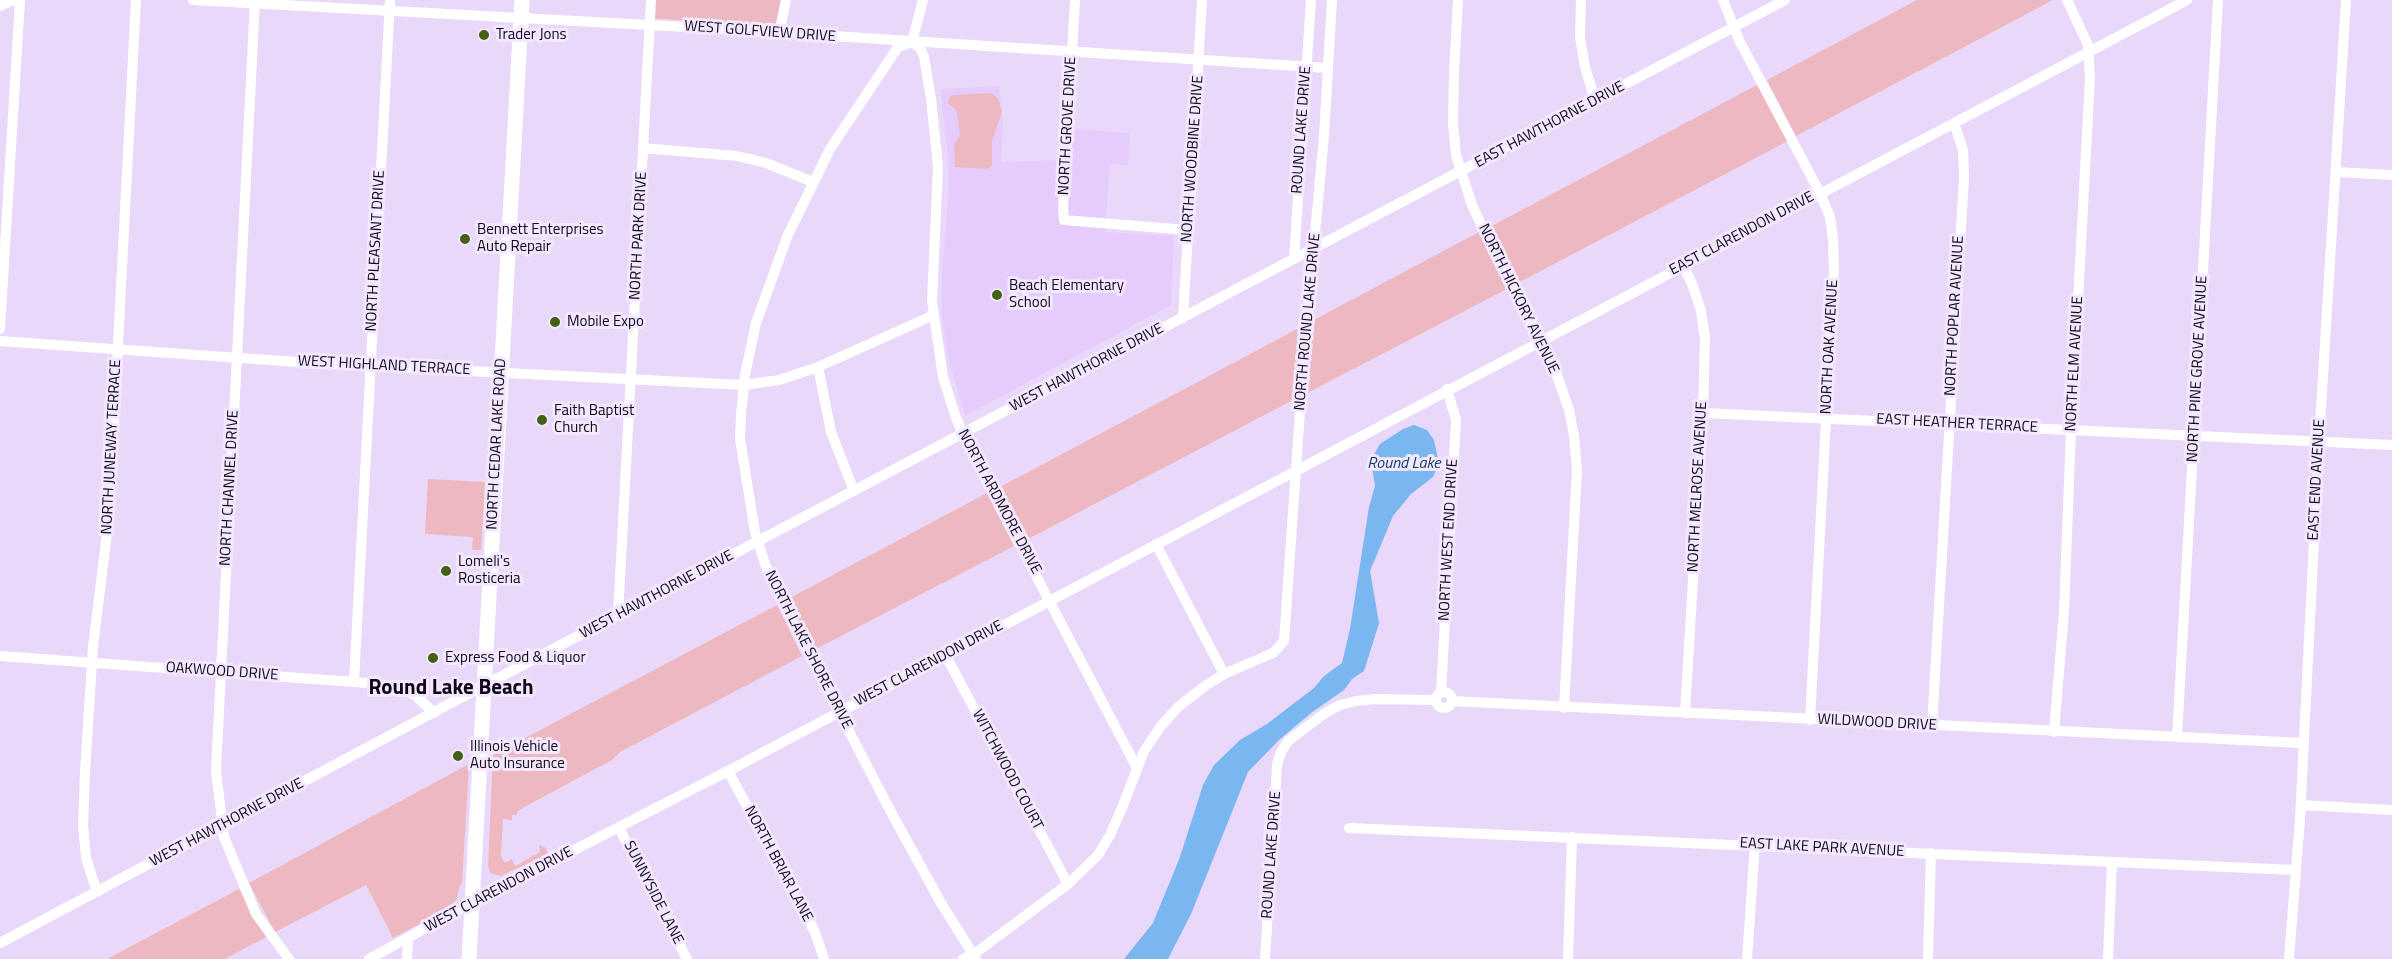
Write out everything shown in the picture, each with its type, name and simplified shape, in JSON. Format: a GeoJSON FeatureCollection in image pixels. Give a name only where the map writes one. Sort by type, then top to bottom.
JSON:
{"type":"FeatureCollection","features":[{"type":"Feature","properties":{"kind":"main road","name":"NORTH CEDAR LAKE ROAD"},"geometry":{"type":"LineString","coordinates":[[469,959],[522,0]]}},
{"type":"Feature","properties":{"kind":"street"},"geometry":{"type":"LineString","coordinates":[[0,6],[14,0]]}},
{"type":"Feature","properties":{"kind":"street"},"geometry":{"type":"LineString","coordinates":[[0,329],[4,189],[20,0]]}},
{"type":"Feature","properties":{"kind":"street","name":"NORTH JUNEWAY TERRACE"},"geometry":{"type":"LineString","coordinates":[[97,892],[86,858],[83,826],[92,662],[109,518],[136,0]]}},
{"type":"Feature","properties":{"kind":"street","name":"WEST GOLFVIEW DRIVE"},"geometry":{"type":"LineString","coordinates":[[193,0],[389,5],[521,17],[1328,68]]}},
{"type":"Feature","properties":{"kind":"street","name":"NORTH PARK DRIVE"},"geometry":{"type":"LineString","coordinates":[[618,615],[651,0]]}},
{"type":"Feature","properties":{"kind":"street"},"geometry":{"type":"LineString","coordinates":[[779,33],[786,0]]}},
{"type":"Feature","properties":{"kind":"street"},"geometry":{"type":"LineString","coordinates":[[912,42],[923,0]]}},
{"type":"Feature","properties":{"kind":"street","name":"NORTH GROVE DRIVE"},"geometry":{"type":"LineString","coordinates":[[1075,0],[1064,220],[1188,230]]}},
{"type":"Feature","properties":{"kind":"street","name":"NORTH WOODBINE DRIVE"},"geometry":{"type":"LineString","coordinates":[[1183,318],[1202,0]]}},
{"type":"Feature","properties":{"kind":"street","name":"ROUND LAKE DRIVE"},"geometry":{"type":"LineString","coordinates":[[1294,259],[1311,0]]}},
{"type":"Feature","properties":{"kind":"street","name":"NORTH ROUND LAKE DRIVE"},"geometry":{"type":"LineString","coordinates":[[1224,674],[1273,653],[1282,644],[1287,630],[1304,354],[1332,0]]}},
{"type":"Feature","properties":{"kind":"street","name":"NORTH HICKORY AVENUE"},"geometry":{"type":"LineString","coordinates":[[1458,0],[1453,124],[1456,155],[1472,206],[1552,361],[1569,410],[1574,436],[1577,470],[1564,708]]}},
{"type":"Feature","properties":{"kind":"street"},"geometry":{"type":"LineString","coordinates":[[1581,0],[1580,37],[1585,67],[1595,100]]}},
{"type":"Feature","properties":{"kind":"street","name":"NORTH OAK AVENUE"},"geometry":{"type":"LineString","coordinates":[[1723,0],[1734,28],[1820,193],[1830,217],[1833,240],[1834,271],[1810,720]]}},
{"type":"Feature","properties":{"kind":"street","name":"EAST HAWTHORNE DRIVE"},"geometry":{"type":"LineString","coordinates":[[1314,249],[1785,0]]}},
{"type":"Feature","properties":{"kind":"street","name":"NORTH ELM AVENUE"},"geometry":{"type":"LineString","coordinates":[[2054,732],[2064,611],[2071,430],[2090,78],[2088,52],[2082,30],[2067,0]]}},
{"type":"Feature","properties":{"kind":"street","name":"EAST CLARENDON DRIVE"},"geometry":{"type":"LineString","coordinates":[[1297,469],[2187,0]]}},
{"type":"Feature","properties":{"kind":"street","name":"NORTH PINE GROVE AVENUE"},"geometry":{"type":"LineString","coordinates":[[2177,737],[2218,0]]}},
{"type":"Feature","properties":{"kind":"street","name":"EAST END AVENUE"},"geometry":{"type":"LineString","coordinates":[[2289,959],[2294,870],[2301,806],[2319,441],[2346,0]]}},
{"type":"Feature","properties":{"kind":"street","name":"NORTH CHANNEL DRIVE"},"geometry":{"type":"LineString","coordinates":[[255,2],[216,771],[224,837],[256,914],[289,959]]}},
{"type":"Feature","properties":{"kind":"street","name":"NORTH PLEASANT DRIVE"},"geometry":{"type":"LineString","coordinates":[[354,682],[389,5]]}},
{"type":"Feature","properties":{"kind":"street","name":"NORTH LAKE SHORE DRIVE"},"geometry":{"type":"LineString","coordinates":[[912,42],[898,47],[830,148],[787,237],[756,323],[744,385],[740,440],[758,541],[781,600],[970,957]]}},
{"type":"Feature","properties":{"kind":"street","name":"NORTH ARDMORE DRIVE"},"geometry":{"type":"LineString","coordinates":[[912,42],[920,48],[924,57],[938,167],[933,269],[934,315],[943,377],[963,434],[1137,768]]}},
{"type":"Feature","properties":{"kind":"street","name":"NORTH POPLAR AVENUE"},"geometry":{"type":"LineString","coordinates":[[1932,726],[1964,177],[1963,150],[1954,123]]}},
{"type":"Feature","properties":{"kind":"street"},"geometry":{"type":"LineString","coordinates":[[643,148],[737,156],[766,163],[813,182]]}},
{"type":"Feature","properties":{"kind":"street"},"geometry":{"type":"LineString","coordinates":[[2336,172],[2392,175]]}},
{"type":"Feature","properties":{"kind":"street","name":"WEST HAWTHORNE DRIVE"},"geometry":{"type":"LineString","coordinates":[[0,943],[1314,249]]}},
{"type":"Feature","properties":{"kind":"street","name":"NORTH MELROSE AVENUE"},"geometry":{"type":"LineString","coordinates":[[1683,265],[1701,311],[1705,339],[1703,413],[1685,713]]}},
{"type":"Feature","properties":{"kind":"street","name":"WEST HIGHLAND TERRACE"},"geometry":{"type":"LineString","coordinates":[[0,341],[237,358],[744,385],[779,380],[818,368],[934,315]]}},
{"type":"Feature","properties":{"kind":"street"},"geometry":{"type":"LineString","coordinates":[[818,368],[831,432],[854,491]]}},
{"type":"Feature","properties":{"kind":"street","name":"NORTH WEST END DRIVE"},"geometry":{"type":"LineString","coordinates":[[1438,696],[1456,420],[1447,389]]}},
{"type":"Feature","properties":{"kind":"street","name":"EAST HEATHER TERRACE"},"geometry":{"type":"LineString","coordinates":[[1703,413],[2392,444]]}},
{"type":"Feature","properties":{"kind":"street","name":"WEST CLARENDON DRIVE"},"geometry":{"type":"LineString","coordinates":[[369,959],[473,902],[728,771],[1297,469]]}},
{"type":"Feature","properties":{"kind":"street"},"geometry":{"type":"LineString","coordinates":[[970,957],[1068,884],[1098,855],[1110,835],[1150,742],[1178,706],[1224,674],[1156,544]]}},
{"type":"Feature","properties":{"kind":"street","name":"OAKWOOD DRIVE"},"geometry":{"type":"LineString","coordinates":[[0,656],[396,687],[416,695],[434,713]]}},
{"type":"Feature","properties":{"kind":"street","name":"WITCHWOOD COURT"},"geometry":{"type":"LineString","coordinates":[[946,656],[1068,884]]}},
{"type":"Feature","properties":{"kind":"street","name":"WILDWOOD DRIVE"},"geometry":{"type":"LineString","coordinates":[[1281,752],[1288,741],[1325,713],[1340,705],[1375,699],[1438,696],[1437,706],[1443,709],[1449,707],[1452,701],[2054,732],[2303,742]]}},
{"type":"Feature","properties":{"kind":"street","name":"ROUND LAKE DRIVE"},"geometry":{"type":"LineString","coordinates":[[1265,959],[1277,765],[1281,752]]}},
{"type":"Feature","properties":{"kind":"street","name":"NORTH BRIAR LANE"},"geometry":{"type":"LineString","coordinates":[[728,771],[815,932],[824,959]]}},
{"type":"Feature","properties":{"kind":"street"},"geometry":{"type":"LineString","coordinates":[[2301,806],[2392,810]]}},
{"type":"Feature","properties":{"kind":"street","name":"SUNNYSIDE LANE"},"geometry":{"type":"LineString","coordinates":[[619,828],[687,959]]}},
{"type":"Feature","properties":{"kind":"street","name":"EAST LAKE PARK AVENUE"},"geometry":{"type":"LineString","coordinates":[[1349,828],[1755,844],[2294,870]]}},
{"type":"Feature","properties":{"kind":"street"},"geometry":{"type":"LineString","coordinates":[[1568,959],[1572,837]]}},
{"type":"Feature","properties":{"kind":"street"},"geometry":{"type":"LineString","coordinates":[[1748,959],[1755,844]]}},
{"type":"Feature","properties":{"kind":"street"},"geometry":{"type":"LineString","coordinates":[[1928,959],[1931,853]]}},
{"type":"Feature","properties":{"kind":"street"},"geometry":{"type":"LineString","coordinates":[[2108,959],[2112,862]]}},
{"type":"Feature","properties":{"kind":"street"},"geometry":{"type":"LineString","coordinates":[[407,959],[408,939]]}},
{"type":"Feature","properties":{"kind":"shaded area"},"geometry":{"type":"Polygon","coordinates":[[[651,0],[787,0],[780,28],[650,18],[651,0]]]}},
{"type":"Feature","properties":{"kind":"shaded area"},"geometry":{"type":"Polygon","coordinates":[[[1917,0],[2053,0],[1796,136],[1767,80],[1917,0]]]}},
{"type":"Feature","properties":{"kind":"shaded area"},"geometry":{"type":"Polygon","coordinates":[[[1757,85],[1788,141],[1516,284],[1488,228],[1757,85]]]}},
{"type":"Feature","properties":{"kind":"shaded area"},"geometry":{"type":"Polygon","coordinates":[[[999,86],[1003,123],[1001,162],[1069,160],[1072,129],[1130,133],[1128,165],[1110,164],[1105,232],[1174,236],[1171,305],[965,416],[948,357],[942,317],[942,274],[949,187],[948,155],[940,89],[999,86]]]}},
{"type":"Feature","properties":{"kind":"shaded area"},"geometry":{"type":"Polygon","coordinates":[[[991,93],[998,98],[1002,112],[992,141],[992,165],[988,169],[955,167],[954,145],[960,135],[957,111],[948,103],[949,98],[953,95],[991,93]]]}},
{"type":"Feature","properties":{"kind":"shaded area"},"geometry":{"type":"Polygon","coordinates":[[[1479,232],[1507,289],[1307,393],[1312,321],[1479,232]]]}},
{"type":"Feature","properties":{"kind":"shaded area"},"geometry":{"type":"Polygon","coordinates":[[[1301,327],[1295,399],[1026,540],[1000,487],[1301,327]]]}},
{"type":"Feature","properties":{"kind":"shaded area"},"geometry":{"type":"Polygon","coordinates":[[[428,479],[485,482],[481,550],[472,550],[473,537],[425,534],[428,479]]]}},
{"type":"Feature","properties":{"kind":"shaded area"},"geometry":{"type":"Polygon","coordinates":[[[987,493],[1014,546],[814,650],[788,599],[987,493]]]}},
{"type":"Feature","properties":{"kind":"shaded area"},"geometry":{"type":"Polygon","coordinates":[[[777,605],[802,656],[620,752],[612,760],[517,811],[517,815],[512,815],[512,820],[503,819],[501,856],[505,863],[512,859],[515,866],[540,852],[539,845],[546,848],[548,854],[501,876],[490,873],[488,866],[493,755],[777,605]]]}},
{"type":"Feature","properties":{"kind":"shaded area"},"geometry":{"type":"Polygon","coordinates":[[[469,764],[462,884],[456,901],[440,913],[393,938],[366,885],[275,932],[249,883],[469,764]]]}},
{"type":"Feature","properties":{"kind":"shaded area"},"geometry":{"type":"Polygon","coordinates":[[[239,889],[266,937],[225,959],[107,959],[239,889]]]}},
{"type":"Feature","properties":{"kind":"water","name":"Round Lake"},"geometry":{"type":"Polygon","coordinates":[[[1414,425],[1427,430],[1434,440],[1439,464],[1433,477],[1411,494],[1393,516],[1370,571],[1379,623],[1364,671],[1352,679],[1344,690],[1311,713],[1279,740],[1248,772],[1191,914],[1168,959],[1124,959],[1153,923],[1180,857],[1203,785],[1214,765],[1240,740],[1267,724],[1342,663],[1350,629],[1369,507],[1375,486],[1371,460],[1380,444],[1403,429],[1414,425]]]}},
{"type":"Feature","properties":{"kind":"place","name":"Trader Jons"},"geometry":{"type":"Point","coordinates":[484,35]}},
{"type":"Feature","properties":{"kind":"place","name":"Bennett Enterprises Auto Repair"},"geometry":{"type":"Point","coordinates":[465,239]}},
{"type":"Feature","properties":{"kind":"place","name":"Beach Elementary School"},"geometry":{"type":"Point","coordinates":[997,295]}},
{"type":"Feature","properties":{"kind":"place","name":"Mobile Expo"},"geometry":{"type":"Point","coordinates":[555,322]}},
{"type":"Feature","properties":{"kind":"place","name":"Faith Baptist Church"},"geometry":{"type":"Point","coordinates":[542,420]}},
{"type":"Feature","properties":{"kind":"place","name":"Lomeli's Rosticeria"},"geometry":{"type":"Point","coordinates":[446,571]}},
{"type":"Feature","properties":{"kind":"place","name":"Express Food & Liquor"},"geometry":{"type":"Point","coordinates":[433,658]}},
{"type":"Feature","properties":{"kind":"place","name":"Illinois Vehicle Auto Insurance"},"geometry":{"type":"Point","coordinates":[458,756]}},
{"type":"Feature","properties":{"kind":"district","name":"Round Lake Beach"},"geometry":{"type":"Point","coordinates":[451,689]}}]}
